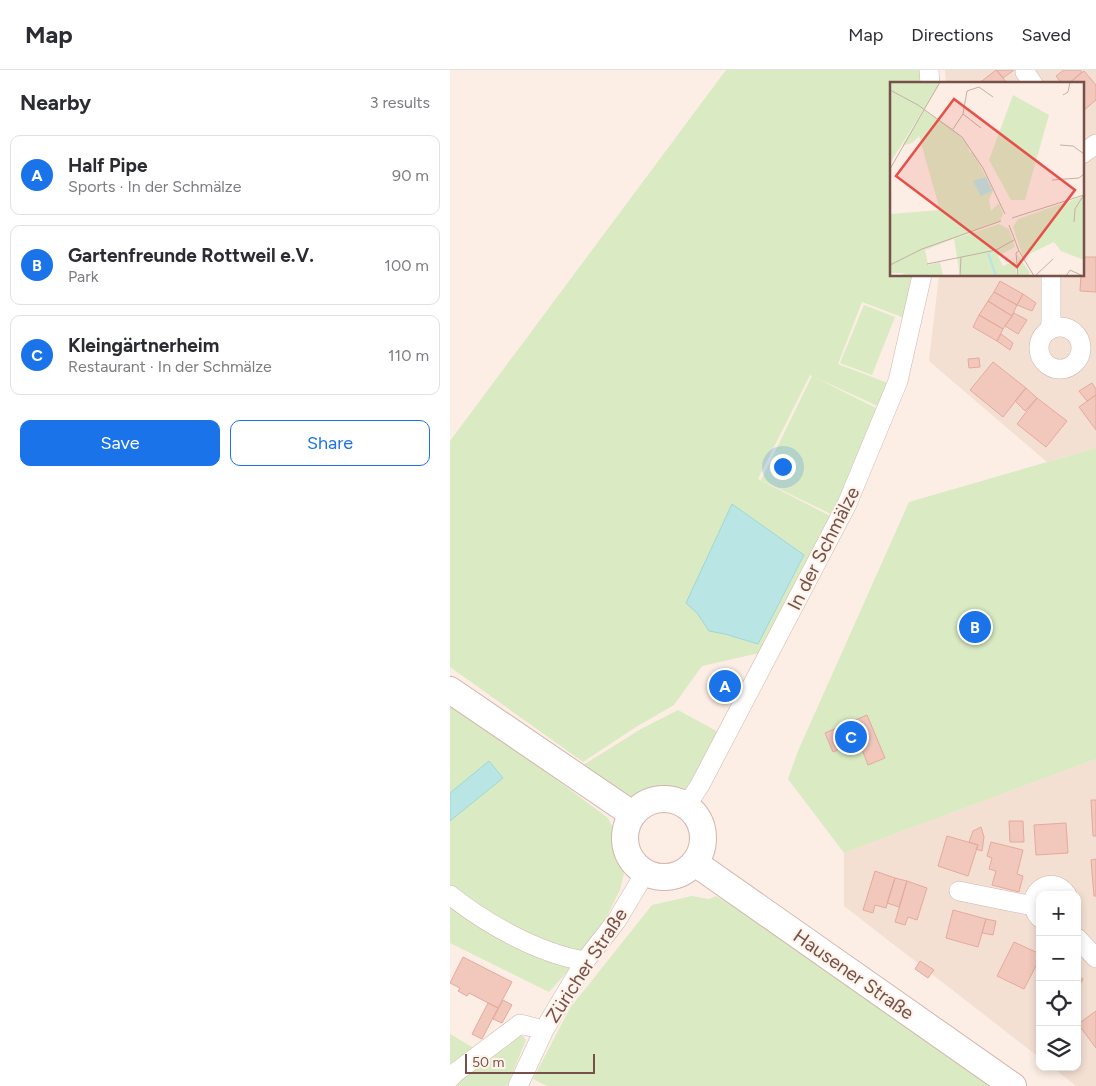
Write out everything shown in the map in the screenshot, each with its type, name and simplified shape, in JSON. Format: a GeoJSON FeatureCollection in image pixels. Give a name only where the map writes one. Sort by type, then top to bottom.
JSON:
{"type":"FeatureCollection","features":[{"type":"Feature","properties":{"kind":"main road"},"geometry":{"type":"LineString","coordinates":[[450,690],[632,814]]}},
{"type":"Feature","properties":{"kind":"main road"},"geometry":{"type":"LineString","coordinates":[[664,799],[676,801],[686,806],[700,822],[703,832],[700,854],[685,872],[672,877],[658,877],[645,873],[634,864],[627,853],[624,840],[626,826],[632,814],[641,806],[652,801],[664,799]]}},
{"type":"Feature","properties":{"kind":"main road","name":"Hausener Straße"},"geometry":{"type":"LineString","coordinates":[[695,862],[1013,1086]]}},
{"type":"Feature","properties":{"kind":"street"},"geometry":{"type":"LineString","coordinates":[[1084,153],[1096,144]]}},
{"type":"Feature","properties":{"kind":"street","name":"In der Schmälze"},"geometry":{"type":"LineString","coordinates":[[686,806],[700,785],[847,504],[898,381],[922,276]]}},
{"type":"Feature","properties":{"kind":"street"},"geometry":{"type":"LineString","coordinates":[[1049,330],[1051,324],[1051,276]]}},
{"type":"Feature","properties":{"kind":"street","name":"Züricher Straße"},"geometry":{"type":"LineString","coordinates":[[518,1086],[544,1030],[586,961],[617,920],[645,873]]}},
{"type":"Feature","properties":{"kind":"street"},"geometry":{"type":"LineString","coordinates":[[1039,891],[1045,886],[1057,886],[1064,891]]}},
{"type":"Feature","properties":{"kind":"street"},"geometry":{"type":"LineString","coordinates":[[959,891],[1036,912]]}},
{"type":"Feature","properties":{"kind":"street"},"geometry":{"type":"LineString","coordinates":[[450,895],[502,931],[568,958],[586,961]]}},
{"type":"Feature","properties":{"kind":"street"},"geometry":{"type":"LineString","coordinates":[[1081,942],[1096,958]]}},
{"type":"Feature","properties":{"kind":"street"},"geometry":{"type":"LineString","coordinates":[[450,1078],[520,1024],[544,1030]]}},
{"type":"Feature","properties":{"kind":"shaded area"},"geometry":{"type":"Polygon","coordinates":[[[945,70],[1096,70],[1096,448],[1047,462],[929,361],[939,276],[1084,276],[1084,82],[946,82],[945,70]]]}},
{"type":"Feature","properties":{"kind":"shaded area"},"geometry":{"type":"Polygon","coordinates":[[[1096,759],[1096,1086],[1076,1086],[1057,1071],[1081,1071],[1081,891],[1036,891],[1036,1055],[844,906],[844,853],[1096,759]]]}},
{"type":"Feature","properties":{"kind":"green space"},"geometry":{"type":"Polygon","coordinates":[[[726,70],[926,70],[927,82],[890,82],[890,276],[919,276],[907,319],[862,302],[838,364],[893,385],[884,409],[810,375],[758,479],[836,519],[764,652],[702,666],[674,705],[636,727],[583,762],[450,667],[450,441],[726,70]]]}},
{"type":"Feature","properties":{"kind":"green space"},"geometry":{"type":"Polygon","coordinates":[[[864,305],[895,317],[872,375],[840,363],[864,305]]]}},
{"type":"Feature","properties":{"kind":"green space"},"geometry":{"type":"Polygon","coordinates":[[[812,376],[884,412],[833,515],[761,480],[812,376]]]}},
{"type":"Feature","properties":{"kind":"green space"},"geometry":{"type":"Polygon","coordinates":[[[1096,448],[1096,759],[844,853],[788,779],[798,751],[909,502],[1096,448]]]}},
{"type":"Feature","properties":{"kind":"green space"},"geometry":{"type":"Polygon","coordinates":[[[735,671],[743,684],[716,701],[707,688],[735,671]]]}},
{"type":"Feature","properties":{"kind":"green space"},"geometry":{"type":"Polygon","coordinates":[[[450,675],[580,767],[641,729],[678,710],[720,733],[694,780],[678,799],[663,796],[650,797],[638,801],[625,809],[450,691],[450,675]]]}},
{"type":"Feature","properties":{"kind":"green space"},"geometry":{"type":"Polygon","coordinates":[[[450,700],[608,818],[615,832],[617,855],[624,873],[620,890],[607,916],[576,962],[549,992],[450,943],[450,700]]]}},
{"type":"Feature","properties":{"kind":"green space"},"geometry":{"type":"Polygon","coordinates":[[[692,896],[709,899],[716,896],[778,934],[996,1086],[547,1086],[533,1079],[570,1008],[652,905],[692,896]]]}},
{"type":"Feature","properties":{"kind":"green space"},"geometry":{"type":"Polygon","coordinates":[[[450,1034],[479,1051],[450,1074],[450,1034]]]}},
{"type":"Feature","properties":{"kind":"green space"},"geometry":{"type":"Polygon","coordinates":[[[515,1034],[522,1035],[526,1040],[507,1086],[453,1086],[515,1034]]]}},
{"type":"Feature","properties":{"kind":"water"},"geometry":{"type":"Polygon","coordinates":[[[732,504],[804,555],[758,644],[709,631],[697,613],[686,603],[732,504]]]}},
{"type":"Feature","properties":{"kind":"water"},"geometry":{"type":"Polygon","coordinates":[[[489,761],[503,778],[450,821],[450,793],[489,761]]]}},
{"type":"Feature","properties":{"kind":"building"},"geometry":{"type":"Polygon","coordinates":[[[996,70],[1006,82],[981,82],[996,70]]]}},
{"type":"Feature","properties":{"kind":"building"},"geometry":{"type":"Polygon","coordinates":[[[997,70],[1014,70],[1003,78],[997,70]]]}},
{"type":"Feature","properties":{"kind":"building"},"geometry":{"type":"Polygon","coordinates":[[[1064,70],[1080,70],[1082,72],[1070,82],[1060,82],[1056,76],[1064,70]]]}},
{"type":"Feature","properties":{"kind":"building"},"geometry":{"type":"Polygon","coordinates":[[[1084,71],[1096,85],[1096,100],[1084,110],[1084,82],[1070,82],[1084,71]]]}},
{"type":"Feature","properties":{"kind":"building"},"geometry":{"type":"Polygon","coordinates":[[[1084,257],[1096,257],[1096,292],[1080,291],[1081,276],[1084,276],[1084,257]]]}},
{"type":"Feature","properties":{"kind":"building"},"geometry":{"type":"Polygon","coordinates":[[[1000,281],[1023,294],[1017,305],[994,292],[1000,281]]]}},
{"type":"Feature","properties":{"kind":"building"},"geometry":{"type":"Polygon","coordinates":[[[994,292],[1017,305],[1012,316],[988,301],[994,292]]]}},
{"type":"Feature","properties":{"kind":"building"},"geometry":{"type":"Polygon","coordinates":[[[1023,294],[1036,303],[1032,311],[1017,305],[1023,294]]]}},
{"type":"Feature","properties":{"kind":"building"},"geometry":{"type":"Polygon","coordinates":[[[988,301],[1012,316],[1003,329],[979,315],[988,301]]]}},
{"type":"Feature","properties":{"kind":"building"},"geometry":{"type":"Polygon","coordinates":[[[1014,313],[1027,320],[1018,334],[1005,326],[1014,313]]]}},
{"type":"Feature","properties":{"kind":"building"},"geometry":{"type":"Polygon","coordinates":[[[979,315],[1003,329],[997,341],[973,327],[979,315]]]}},
{"type":"Feature","properties":{"kind":"building"},"geometry":{"type":"Polygon","coordinates":[[[1001,334],[1013,343],[1010,350],[997,341],[1001,334]]]}},
{"type":"Feature","properties":{"kind":"building"},"geometry":{"type":"Polygon","coordinates":[[[979,358],[980,367],[969,368],[968,359],[979,358]]]}},
{"type":"Feature","properties":{"kind":"building"},"geometry":{"type":"Polygon","coordinates":[[[993,362],[1026,388],[1003,417],[970,390],[993,362]]]}},
{"type":"Feature","properties":{"kind":"building"},"geometry":{"type":"Polygon","coordinates":[[[1092,383],[1096,389],[1096,395],[1087,401],[1079,391],[1092,383]]]}},
{"type":"Feature","properties":{"kind":"building"},"geometry":{"type":"Polygon","coordinates":[[[1026,388],[1037,398],[1025,411],[1015,401],[1026,388]]]}},
{"type":"Feature","properties":{"kind":"building"},"geometry":{"type":"Polygon","coordinates":[[[1096,395],[1096,430],[1079,407],[1096,395]]]}},
{"type":"Feature","properties":{"kind":"building"},"geometry":{"type":"Polygon","coordinates":[[[1037,398],[1067,421],[1046,447],[1017,424],[1037,398]]]}},
{"type":"Feature","properties":{"kind":"building"},"geometry":{"type":"Polygon","coordinates":[[[867,715],[885,758],[868,765],[859,741],[833,752],[825,733],[867,715]]]}},
{"type":"Feature","properties":{"kind":"building"},"geometry":{"type":"Polygon","coordinates":[[[1091,800],[1096,800],[1096,836],[1093,836],[1091,800]]]}},
{"type":"Feature","properties":{"kind":"building"},"geometry":{"type":"Polygon","coordinates":[[[1009,821],[1023,821],[1024,842],[1010,842],[1009,821]]]}},
{"type":"Feature","properties":{"kind":"building"},"geometry":{"type":"Polygon","coordinates":[[[1066,823],[1068,853],[1036,855],[1034,825],[1066,823]]]}},
{"type":"Feature","properties":{"kind":"building"},"geometry":{"type":"Polygon","coordinates":[[[981,827],[984,837],[982,851],[976,849],[978,845],[969,842],[973,831],[981,827]]]}},
{"type":"Feature","properties":{"kind":"building"},"geometry":{"type":"Polygon","coordinates":[[[947,836],[978,845],[968,876],[938,866],[947,836]]]}},
{"type":"Feature","properties":{"kind":"building"},"geometry":{"type":"Polygon","coordinates":[[[991,842],[1023,850],[1017,874],[1023,876],[1019,892],[992,885],[996,871],[989,869],[992,858],[987,856],[991,842]]]}},
{"type":"Feature","properties":{"kind":"building"},"geometry":{"type":"Polygon","coordinates":[[[1096,859],[1096,896],[1094,896],[1091,860],[1096,859]]]}},
{"type":"Feature","properties":{"kind":"building"},"geometry":{"type":"Polygon","coordinates":[[[875,871],[895,878],[886,908],[875,905],[873,913],[863,910],[875,871]]]}},
{"type":"Feature","properties":{"kind":"building"},"geometry":{"type":"Polygon","coordinates":[[[895,878],[907,881],[899,907],[887,903],[895,878]]]}},
{"type":"Feature","properties":{"kind":"building"},"geometry":{"type":"Polygon","coordinates":[[[907,881],[927,888],[917,920],[908,917],[905,925],[895,922],[907,881]]]}},
{"type":"Feature","properties":{"kind":"building"},"geometry":{"type":"Polygon","coordinates":[[[953,910],[986,919],[978,947],[946,938],[953,910]]]}},
{"type":"Feature","properties":{"kind":"building"},"geometry":{"type":"Polygon","coordinates":[[[986,919],[996,921],[993,935],[982,933],[986,919]]]}},
{"type":"Feature","properties":{"kind":"building"},"geometry":{"type":"Polygon","coordinates":[[[1014,942],[1036,952],[1036,966],[1024,989],[997,976],[1014,942]]]}},
{"type":"Feature","properties":{"kind":"building"},"geometry":{"type":"Polygon","coordinates":[[[463,957],[512,982],[498,1008],[469,993],[467,996],[458,991],[460,988],[450,983],[463,957]]]}},
{"type":"Feature","properties":{"kind":"building"},"geometry":{"type":"Polygon","coordinates":[[[920,961],[934,970],[928,978],[915,969],[920,961]]]}},
{"type":"Feature","properties":{"kind":"building"},"geometry":{"type":"Polygon","coordinates":[[[503,1000],[512,1005],[502,1023],[493,1019],[503,1000]]]}},
{"type":"Feature","properties":{"kind":"building"},"geometry":{"type":"Polygon","coordinates":[[[488,1003],[498,1008],[482,1039],[472,1034],[488,1003]]]}},
{"type":"Feature","properties":{"kind":"building"},"geometry":{"type":"Polygon","coordinates":[[[1096,1011],[1096,1048],[1081,1028],[1081,1022],[1096,1011]]]}},
{"type":"Feature","properties":{"kind":"place","name":"Gartenfreunde Rottweil e.V."},"geometry":{"type":"Point","coordinates":[975,627]}},
{"type":"Feature","properties":{"kind":"place","name":"Half Pipe"},"geometry":{"type":"Point","coordinates":[725,686]}},
{"type":"Feature","properties":{"kind":"place","name":"Kleingärtnerheim"},"geometry":{"type":"Point","coordinates":[851,737]}}]}
